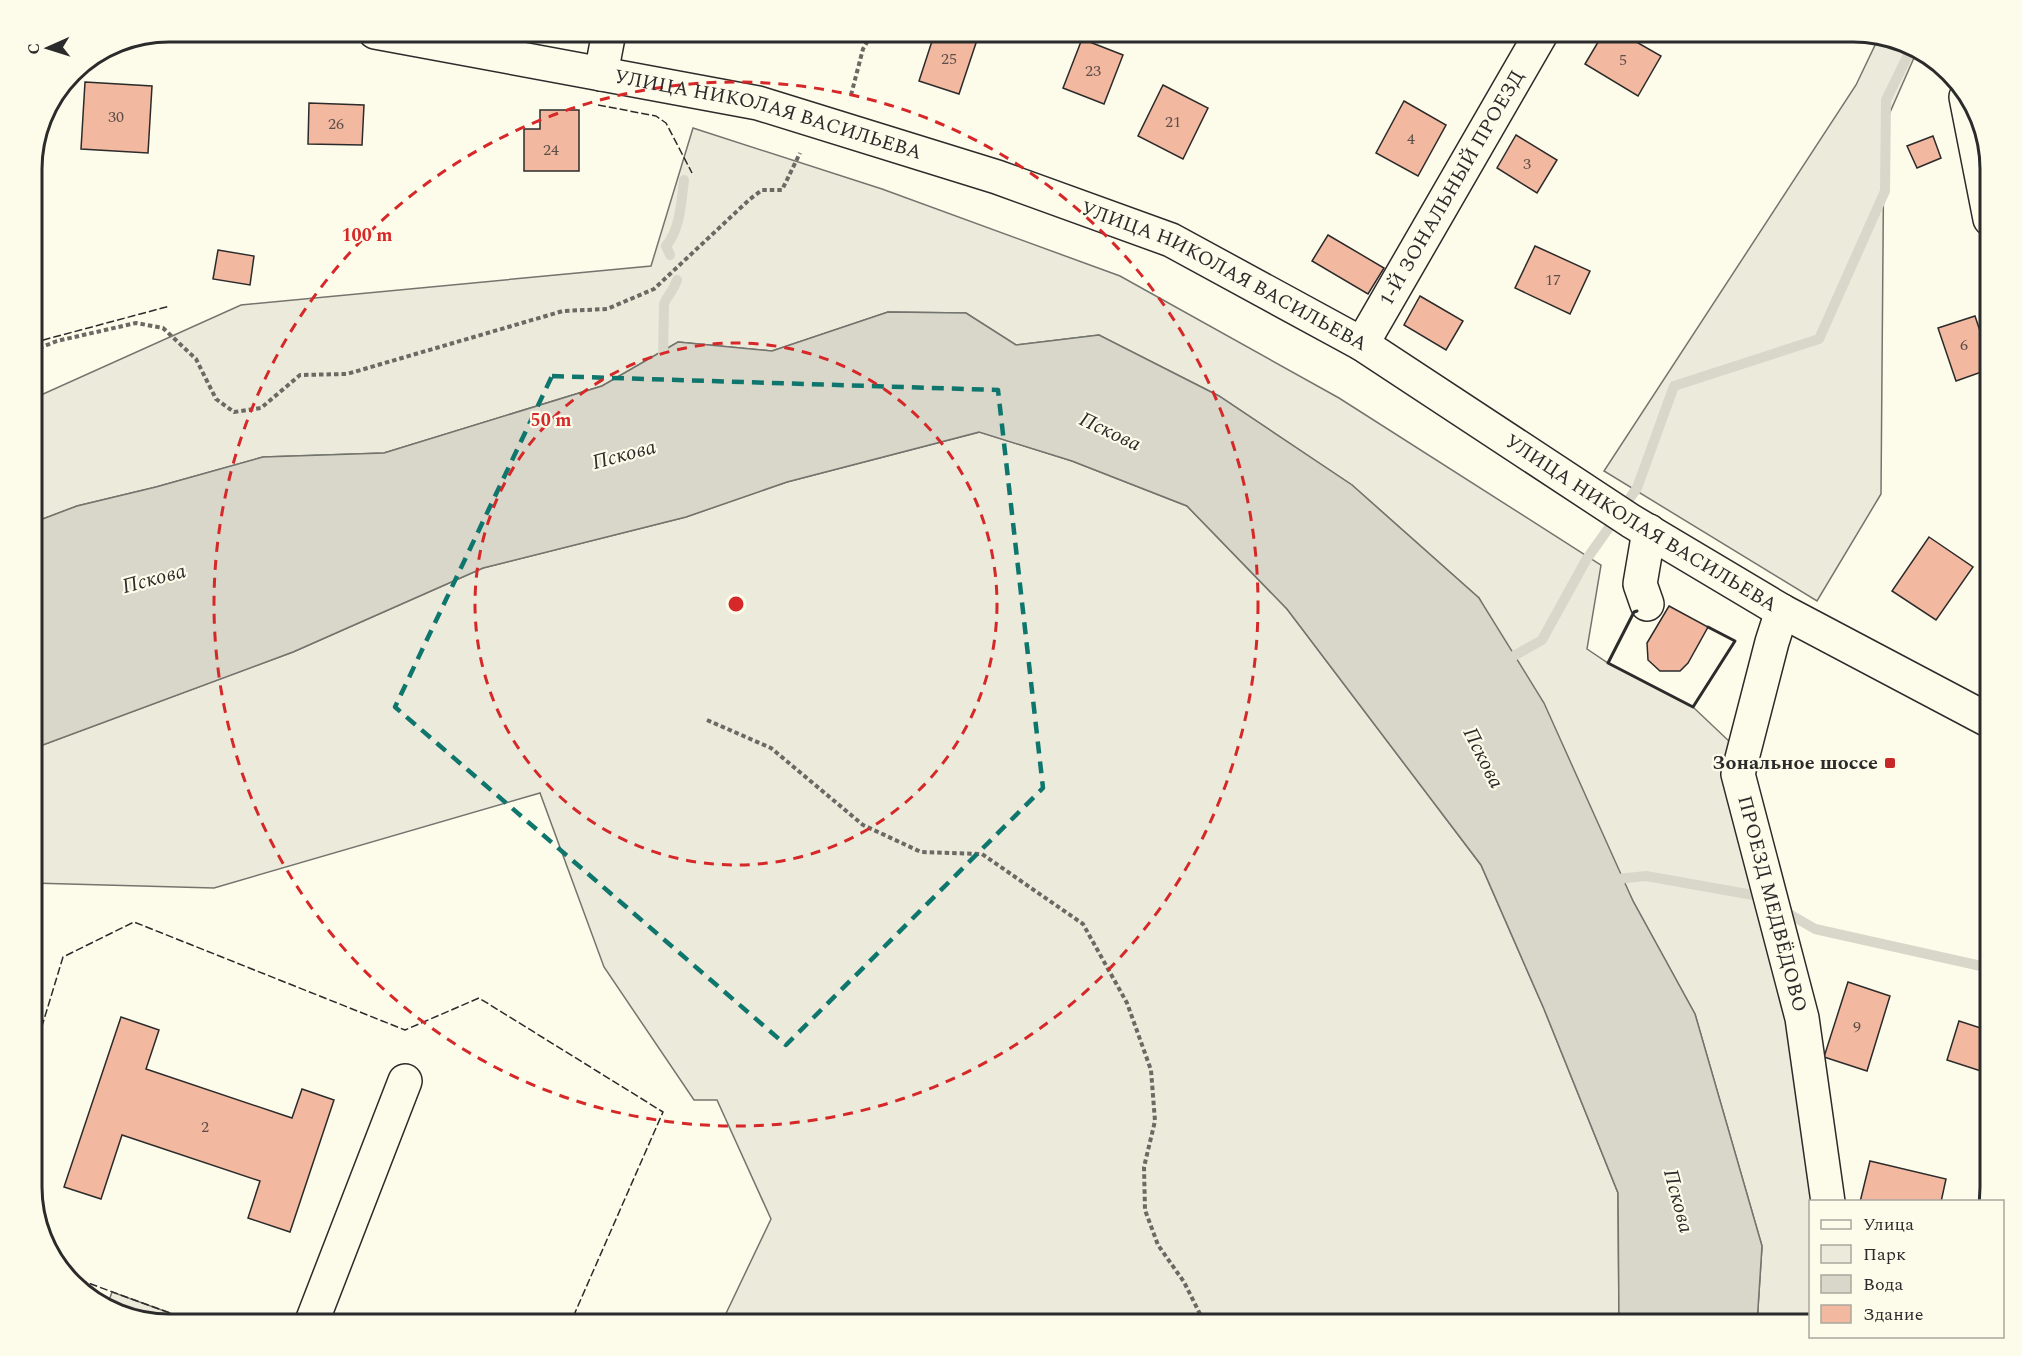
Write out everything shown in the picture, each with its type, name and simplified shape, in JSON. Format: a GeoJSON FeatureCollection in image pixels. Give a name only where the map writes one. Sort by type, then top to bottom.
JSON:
{"type":"FeatureCollection","features":[{"type":"Feature","properties":{"kind":"main road","name":"УЛИЦА НИКОЛАЯ ВАСИЛЬЕВА"},"geometry":{"type":"LineString","coordinates":[[429,42],[758,103],[997,177],[1171,240],[1362,344],[1628,519],[1782,611],[1980,716]]}},
{"type":"Feature","properties":{"kind":"main road"},"geometry":{"type":"LineString","coordinates":[[601,74],[607,42]]}},
{"type":"Feature","properties":{"kind":"main road","name":"1-Й ЗОНАЛЬНЫЙ ПРОЕЗД"},"geometry":{"type":"LineString","coordinates":[[1362,344],[1536,42]]}},
{"type":"Feature","properties":{"kind":"main road"},"geometry":{"type":"LineString","coordinates":[[1972,125],[1980,165]]}},
{"type":"Feature","properties":{"kind":"main road"},"geometry":{"type":"LineString","coordinates":[[1628,519],[1640,584],[1647,604]]}},
{"type":"Feature","properties":{"kind":"main road","name":"ПРОЕЗД МЕДВЁДОВО"},"geometry":{"type":"LineString","coordinates":[[1782,611],[1738,774],[1802,1018],[1828,1200]]}},
{"type":"Feature","properties":{"kind":"main road"},"geometry":{"type":"LineString","coordinates":[[315,1314],[405,1081]]}},
{"type":"Feature","properties":{"kind":"path"},"geometry":{"type":"LineString","coordinates":[[42,347],[57,341],[136,323],[163,328],[196,359],[216,399],[234,412],[261,408],[300,375],[347,374],[562,312],[607,309],[654,289],[750,199],[762,190],[782,190],[802,149]]}},
{"type":"Feature","properties":{"kind":"path"},"geometry":{"type":"LineString","coordinates":[[707,720],[771,748],[863,825],[921,852],[982,854],[1083,924],[1127,1003],[1151,1070],[1155,1121],[1144,1167],[1145,1210],[1158,1245],[1184,1282],[1200,1314]]}},
{"type":"Feature","properties":{"kind":"highlighted area"},"geometry":{"type":"Polygon","coordinates":[[[552,376],[998,390],[1043,788],[786,1045],[395,707],[552,376]]]}},
{"type":"Feature","properties":{"kind":"green space"},"geometry":{"type":"Polygon","coordinates":[[[1876,44],[1886,46],[1914,58],[1884,126],[1881,494],[1817,601],[1604,471],[1856,85],[1876,44]]]}},
{"type":"Feature","properties":{"kind":"green space"},"geometry":{"type":"Polygon","coordinates":[[[693,128],[882,189],[1120,276],[1339,398],[1601,565],[1587,649],[1608,663],[1693,707],[1750,761],[1820,1200],[1809,1200],[1809,1314],[1758,1314],[1762,1246],[1695,1014],[1633,901],[1479,598],[1352,485],[1219,396],[1099,335],[1016,345],[966,313],[888,312],[772,351],[678,342],[602,386],[384,453],[263,457],[77,506],[42,519],[42,395],[241,305],[651,266],[693,128]]]}},
{"type":"Feature","properties":{"kind":"green space"},"geometry":{"type":"Polygon","coordinates":[[[980,432],[1072,461],[1187,506],[1287,609],[1481,865],[1544,1009],[1618,1193],[1619,1314],[726,1314],[771,1219],[717,1100],[694,1100],[604,967],[540,793],[214,888],[42,883],[42,745],[293,652],[483,568],[686,517],[787,482],[980,432]]]}},
{"type":"Feature","properties":{"kind":"shaded area"},"geometry":{"type":"Polygon","coordinates":[[[112,1292],[172,1314],[144,1312],[110,1299],[112,1292]]]}},
{"type":"Feature","properties":{"kind":"water","name":"Пскова"},"geometry":{"type":"Polygon","coordinates":[[[888,312],[966,313],[1016,345],[1099,335],[1219,396],[1352,485],[1479,598],[1544,703],[1633,901],[1695,1014],[1762,1246],[1758,1314],[1619,1314],[1618,1193],[1544,1009],[1481,865],[1287,609],[1187,506],[1072,461],[979,432],[787,482],[686,517],[483,568],[293,652],[42,745],[42,519],[77,506],[263,457],[384,453],[602,386],[678,342],[772,351],[888,312]]]}},
{"type":"Feature","properties":{"kind":"building"},"geometry":{"type":"Polygon","coordinates":[[[932,42],[976,42],[959,94],[919,81],[932,42]]]}},
{"type":"Feature","properties":{"kind":"building"},"geometry":{"type":"Polygon","coordinates":[[[1081,42],[1090,42],[1123,55],[1104,104],[1063,88],[1081,42]]]}},
{"type":"Feature","properties":{"kind":"building"},"geometry":{"type":"Polygon","coordinates":[[[1598,42],[1636,42],[1661,56],[1638,96],[1585,64],[1598,42]]]}},
{"type":"Feature","properties":{"kind":"building"},"geometry":{"type":"Polygon","coordinates":[[[85,82],[152,86],[148,153],[81,149],[85,82]]]}},
{"type":"Feature","properties":{"kind":"building"},"geometry":{"type":"Polygon","coordinates":[[[1163,85],[1208,108],[1183,159],[1138,136],[1163,85]]]}},
{"type":"Feature","properties":{"kind":"building"},"geometry":{"type":"Polygon","coordinates":[[[1404,101],[1446,125],[1418,176],[1376,153],[1404,101]]]}},
{"type":"Feature","properties":{"kind":"building"},"geometry":{"type":"Polygon","coordinates":[[[309,103],[364,105],[362,145],[308,144],[309,103]]]}},
{"type":"Feature","properties":{"kind":"building"},"geometry":{"type":"Polygon","coordinates":[[[540,110],[579,110],[579,171],[524,171],[524,129],[540,129],[540,110]]]}},
{"type":"Feature","properties":{"kind":"building"},"geometry":{"type":"Polygon","coordinates":[[[1516,135],[1557,160],[1537,193],[1497,168],[1516,135]]]}},
{"type":"Feature","properties":{"kind":"building"},"geometry":{"type":"Polygon","coordinates":[[[1933,136],[1941,158],[1917,168],[1907,146],[1933,136]]]}},
{"type":"Feature","properties":{"kind":"building"},"geometry":{"type":"Polygon","coordinates":[[[1328,235],[1384,268],[1368,294],[1312,261],[1328,235]]]}},
{"type":"Feature","properties":{"kind":"building"},"geometry":{"type":"Polygon","coordinates":[[[1535,246],[1590,271],[1570,314],[1515,288],[1535,246]]]}},
{"type":"Feature","properties":{"kind":"building"},"geometry":{"type":"Polygon","coordinates":[[[218,250],[254,256],[250,285],[213,279],[218,250]]]}},
{"type":"Feature","properties":{"kind":"building"},"geometry":{"type":"Polygon","coordinates":[[[1420,296],[1463,321],[1446,350],[1404,325],[1420,296]]]}},
{"type":"Feature","properties":{"kind":"building"},"geometry":{"type":"Polygon","coordinates":[[[1975,316],[1980,331],[1980,373],[1956,381],[1938,328],[1975,316]]]}},
{"type":"Feature","properties":{"kind":"building"},"geometry":{"type":"Polygon","coordinates":[[[1929,537],[1973,567],[1936,620],[1892,591],[1929,537]]]}},
{"type":"Feature","properties":{"kind":"building"},"geometry":{"type":"Polygon","coordinates":[[[1669,606],[1708,627],[1688,663],[1680,671],[1660,671],[1648,660],[1647,643],[1669,606]]]}},
{"type":"Feature","properties":{"kind":"building"},"geometry":{"type":"Polygon","coordinates":[[[1848,982],[1890,996],[1867,1071],[1824,1057],[1848,982]]]}},
{"type":"Feature","properties":{"kind":"building"},"geometry":{"type":"Polygon","coordinates":[[[121,1017],[159,1030],[146,1069],[292,1118],[302,1089],[334,1100],[290,1232],[248,1218],[260,1181],[122,1135],[101,1199],[64,1187],[121,1017]]]}},
{"type":"Feature","properties":{"kind":"building"},"geometry":{"type":"Polygon","coordinates":[[[1959,1021],[1980,1028],[1980,1071],[1947,1060],[1959,1021]]]}},
{"type":"Feature","properties":{"kind":"building"},"geometry":{"type":"Polygon","coordinates":[[[1870,1161],[1946,1179],[1941,1200],[1860,1200],[1870,1161]]]}},
{"type":"Feature","properties":{"kind":"waterway"},"geometry":{"type":"LineString","coordinates":[[1503,662],[1542,640],[1586,560],[1637,488],[1674,386],[1819,339],[1885,191],[1886,100],[1908,55]]}},
{"type":"Feature","properties":{"kind":"waterway"},"geometry":{"type":"LineString","coordinates":[[670,255],[666,246],[675,231],[684,180]]}},
{"type":"Feature","properties":{"kind":"waterway"},"geometry":{"type":"LineString","coordinates":[[663,362],[664,304],[677,280]]}},
{"type":"Feature","properties":{"kind":"waterway"},"geometry":{"type":"LineString","coordinates":[[1608,880],[1646,876],[1753,895]]}},
{"type":"Feature","properties":{"kind":"waterway"},"geometry":{"type":"LineString","coordinates":[[1791,915],[1815,929],[1980,966]]}},
{"type":"Feature","properties":{"kind":"fence"},"geometry":{"type":"LineString","coordinates":[[598,105],[656,116],[666,123],[692,173]]}},
{"type":"Feature","properties":{"kind":"fence"},"geometry":{"type":"LineString","coordinates":[[42,340],[170,306]]}},
{"type":"Feature","properties":{"kind":"fence"},"geometry":{"type":"LineString","coordinates":[[42,1026],[63,957],[134,922],[405,1030],[479,998],[663,1112],[574,1314]]}},
{"type":"Feature","properties":{"kind":"fence"},"geometry":{"type":"LineString","coordinates":[[85,1282],[173,1314]]}},
{"type":"Feature","properties":{"kind":"wall"},"geometry":{"type":"LineString","coordinates":[[1637,611],[1634,612],[1608,663],[1693,707],[1735,641],[1708,627]]}},
{"type":"Feature","properties":{"kind":"place","name":"Зональное шоссе"},"geometry":{"type":"Point","coordinates":[1890,763]}}]}
